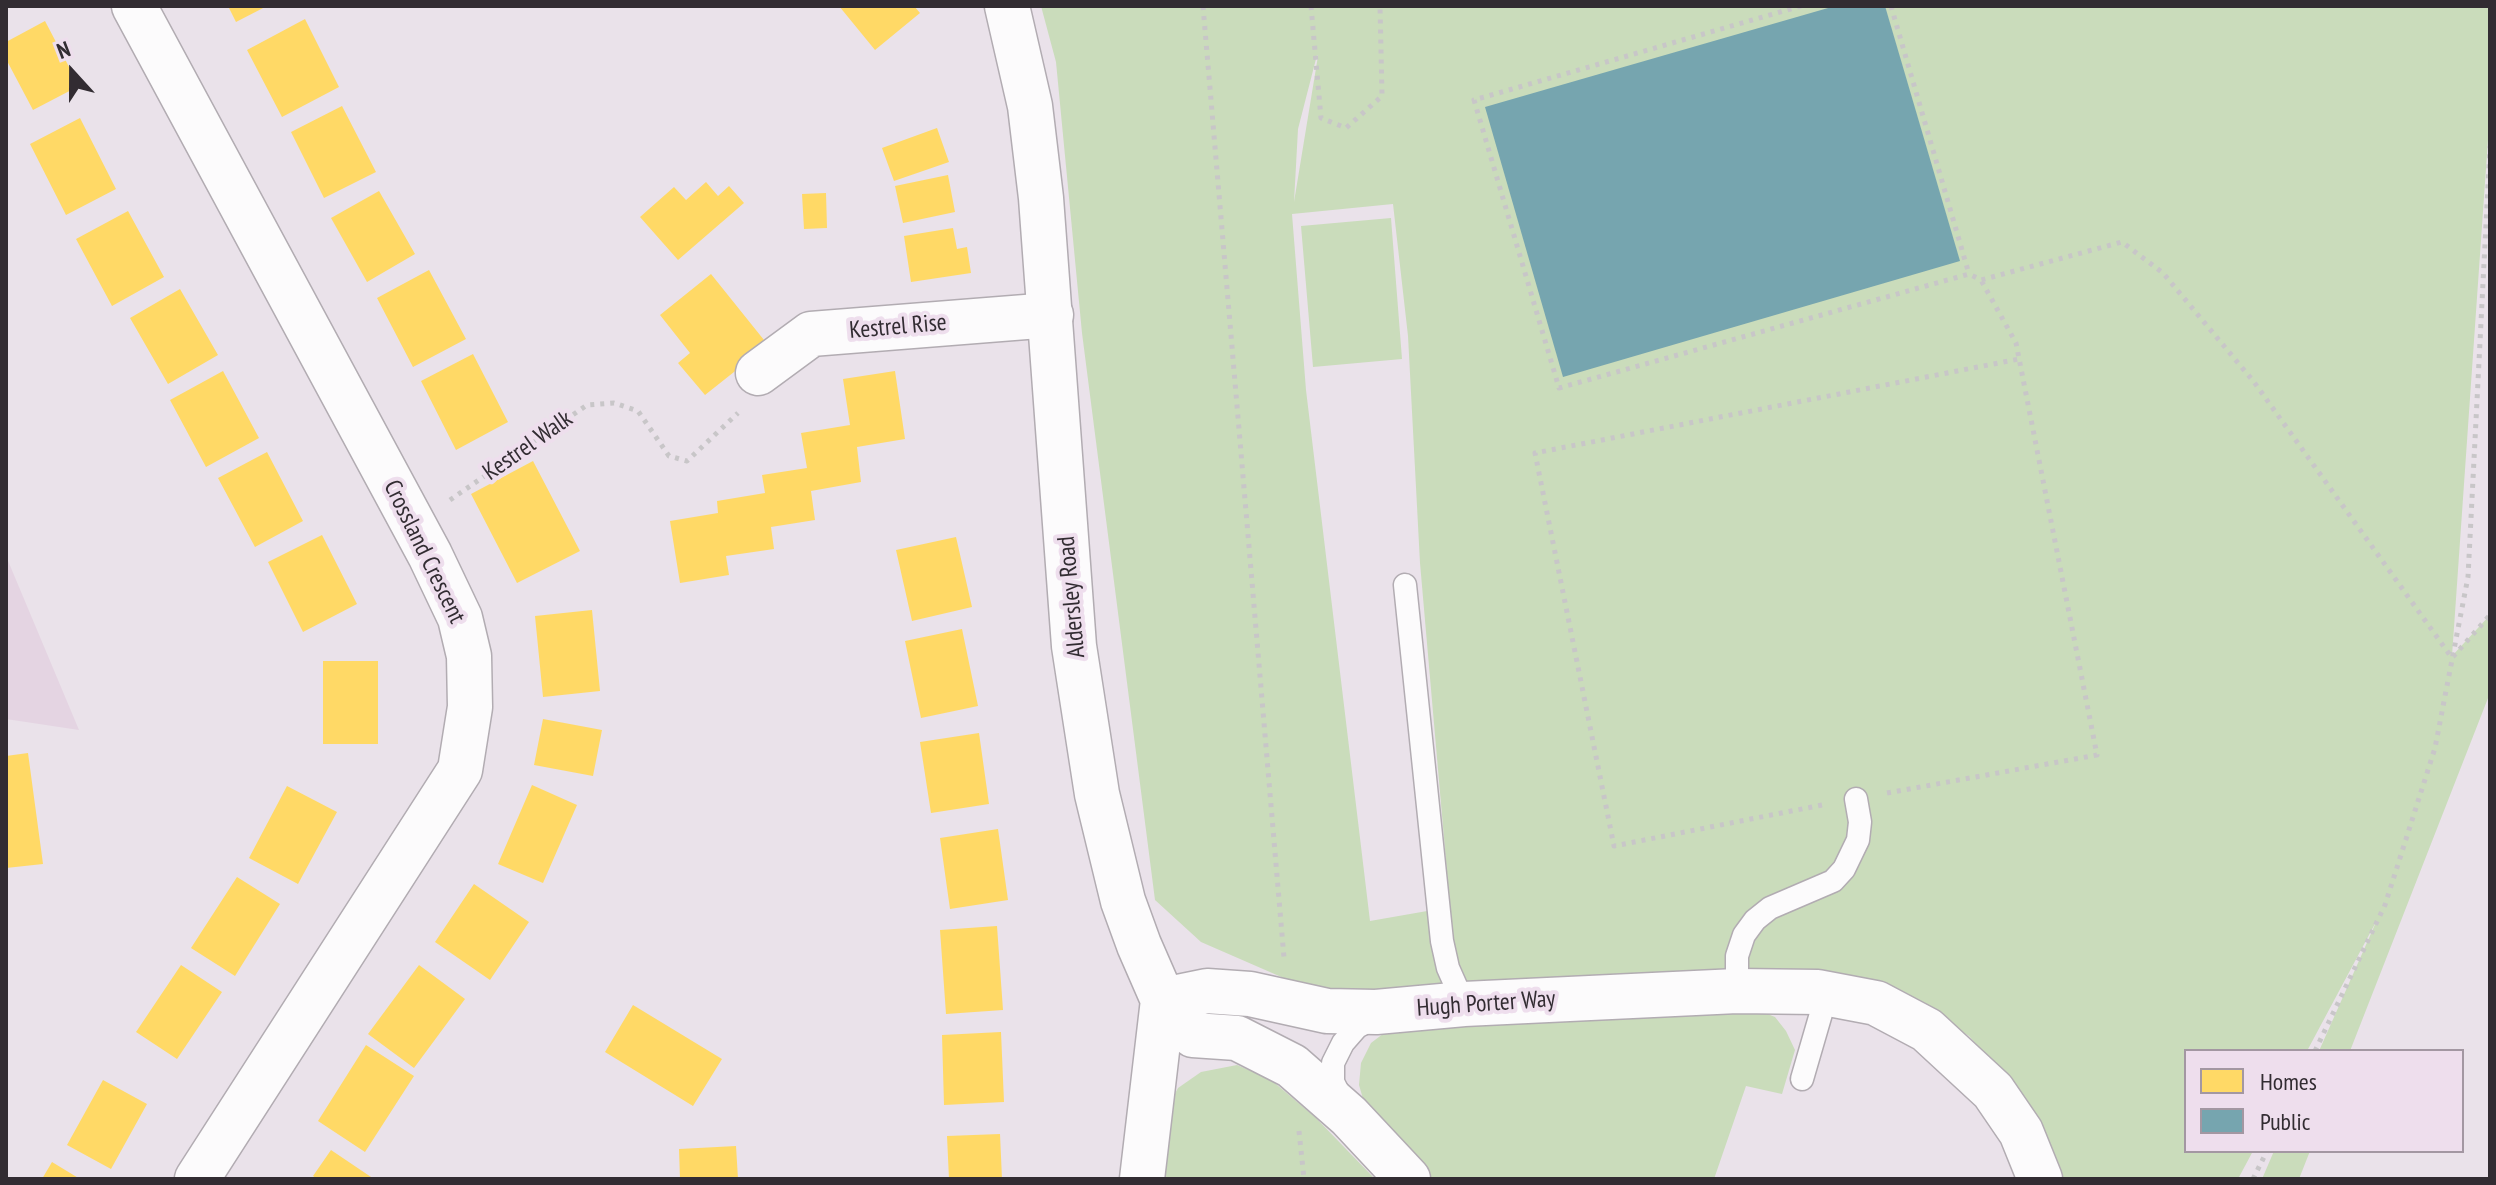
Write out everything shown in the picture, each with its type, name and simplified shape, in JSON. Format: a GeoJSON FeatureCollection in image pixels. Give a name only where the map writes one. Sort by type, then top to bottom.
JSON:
{"type":"FeatureCollection","features":[{"type":"Feature","properties":{"kind":"street","name":"Crossland Crescent"},"geometry":{"type":"LineString","coordinates":[[134,6],[413,525],[460,618],[469,656],[470,707],[460,770],[197,1179]]}},
{"type":"Feature","properties":{"kind":"street","name":"Aldersley Road"},"geometry":{"type":"LineString","coordinates":[[1007,6],[1030,106],[1051,315],[1074,646],[1097,794],[1123,901],[1163,1000]]}},
{"type":"Feature","properties":{"kind":"street","name":"Kestrel Rise"},"geometry":{"type":"LineString","coordinates":[[758,373],[811,334],[1051,315]]}},
{"type":"Feature","properties":{"kind":"street","name":"Hugh Porter Way"},"geometry":{"type":"LineString","coordinates":[[1163,1000],[1207,991],[1288,1001],[1327,1011],[1387,1011],[1464,1004],[1737,991],[1827,993],[1876,1003],[1927,1030],[1993,1091],[2021,1132],[2040,1179]]}},
{"type":"Feature","properties":{"kind":"street"},"geometry":{"type":"LineString","coordinates":[[1163,1000],[1193,1035],[1237,1038],[1292,1066],[1349,1116],[1408,1179]]}},
{"type":"Feature","properties":{"kind":"street"},"geometry":{"type":"LineString","coordinates":[[1142,1179],[1163,1000]]}},
{"type":"Feature","properties":{"kind":"lane"},"geometry":{"type":"LineString","coordinates":[[1405,585],[1442,941],[1448,968],[1464,1004]]}},
{"type":"Feature","properties":{"kind":"lane"},"geometry":{"type":"LineString","coordinates":[[1737,991],[1737,956],[1744,935],[1755,920],[1770,908],[1833,881],[1849,861],[1858,840],[1860,822],[1856,799]]}},
{"type":"Feature","properties":{"kind":"lane"},"geometry":{"type":"LineString","coordinates":[[1802,1079],[1827,993]]}},
{"type":"Feature","properties":{"kind":"lane"},"geometry":{"type":"LineString","coordinates":[[1349,1116],[1333,1082],[1333,1063],[1343,1043],[1357,1027],[1387,1011]]}},
{"type":"Feature","properties":{"kind":"path"},"geometry":{"type":"LineString","coordinates":[[1203,6],[1288,1001]]}},
{"type":"Feature","properties":{"kind":"path"},"geometry":{"type":"LineString","coordinates":[[1311,6],[1321,118],[1346,128],[1382,96],[1380,6]]}},
{"type":"Feature","properties":{"kind":"path"},"geometry":{"type":"LineString","coordinates":[[1801,6],[1474,100],[1559,388],[1969,274],[1981,280],[2016,343],[2097,755],[1614,846],[1535,453],[2019,359]]}},
{"type":"Feature","properties":{"kind":"path"},"geometry":{"type":"LineString","coordinates":[[1891,6],[1969,274]]}},
{"type":"Feature","properties":{"kind":"path"},"geometry":{"type":"LineString","coordinates":[[2316,1049],[2385,905],[2435,748],[2468,577],[2490,146]]}},
{"type":"Feature","properties":{"kind":"path"},"geometry":{"type":"LineString","coordinates":[[1981,280],[2122,242],[2163,273],[2254,382],[2452,658]]}},
{"type":"Feature","properties":{"kind":"path","name":"Kestrel Walk"},"geometry":{"type":"LineString","coordinates":[[413,525],[587,405],[614,403],[638,411],[669,456],[687,461],[742,410],[753,404],[737,390],[758,373]]}},
{"type":"Feature","properties":{"kind":"path"},"geometry":{"type":"LineString","coordinates":[[2452,658],[2490,615]]}},
{"type":"Feature","properties":{"kind":"path"},"geometry":{"type":"LineString","coordinates":[[2253,1179],[2266,1153]]}},
{"type":"Feature","properties":{"kind":"shaded area"},"geometry":{"type":"Polygon","coordinates":[[[6,556],[79,730],[6,719],[6,556]]]}},
{"type":"Feature","properties":{"kind":"green space"},"geometry":{"type":"Polygon","coordinates":[[[1041,6],[2490,6],[2490,111],[2452,656],[2490,615],[2490,693],[2351,1049],[2320,1049],[2377,920],[2308,1049],[2184,1049],[2184,1153],[2252,1153],[2238,1179],[2059,1179],[2019,1094],[1969,1036],[1903,995],[1288,1001],[1302,986],[1201,942],[1155,900],[1082,333],[1056,62],[1041,6]],[[1318,56],[1298,129],[1294,202],[1318,56]],[[1393,204],[1292,214],[1306,390],[1370,921],[1450,907],[1420,563],[1408,336],[1393,204]]]}},
{"type":"Feature","properties":{"kind":"green space"},"geometry":{"type":"Polygon","coordinates":[[[1391,218],[1402,359],[1313,367],[1301,226],[1391,218]]]}},
{"type":"Feature","properties":{"kind":"green space"},"geometry":{"type":"Polygon","coordinates":[[[1755,1009],[1775,1017],[1795,1050],[1782,1094],[1746,1086],[1714,1179],[1429,1179],[1366,1109],[1359,1085],[1361,1063],[1371,1043],[1392,1027],[1755,1009]]]}},
{"type":"Feature","properties":{"kind":"green space"},"geometry":{"type":"Polygon","coordinates":[[[1237,1065],[1270,1079],[1315,1117],[1375,1179],[1155,1179],[1161,1119],[1178,1088],[1201,1072],[1237,1065]]]}},
{"type":"Feature","properties":{"kind":"green space"},"geometry":{"type":"Polygon","coordinates":[[[2273,1153],[2309,1153],[2299,1179],[2262,1179],[2273,1153]]]}},
{"type":"Feature","properties":{"kind":"building: Homes"},"geometry":{"type":"Polygon","coordinates":[[[228,6],[267,6],[236,22],[228,6]]]}},
{"type":"Feature","properties":{"kind":"building: Homes"},"geometry":{"type":"Polygon","coordinates":[[[839,6],[914,6],[920,13],[875,50],[839,6]]]}},
{"type":"Feature","properties":{"kind":"building: Homes"},"geometry":{"type":"Polygon","coordinates":[[[305,19],[339,87],[282,117],[247,50],[305,19]]]}},
{"type":"Feature","properties":{"kind":"building: Homes"},"geometry":{"type":"Polygon","coordinates":[[[45,21],[79,86],[33,110],[6,59],[6,42],[45,21]]]}},
{"type":"Feature","properties":{"kind":"building: Homes"},"geometry":{"type":"Polygon","coordinates":[[[342,106],[376,172],[324,198],[291,132],[342,106]]]}},
{"type":"Feature","properties":{"kind":"building: Homes"},"geometry":{"type":"Polygon","coordinates":[[[80,118],[116,189],[66,215],[30,144],[80,118]]]}},
{"type":"Feature","properties":{"kind":"building: Homes"},"geometry":{"type":"Polygon","coordinates":[[[937,128],[949,162],[894,181],[882,148],[937,128]]]}},
{"type":"Feature","properties":{"kind":"building: Homes"},"geometry":{"type":"Polygon","coordinates":[[[948,175],[955,212],[903,223],[895,186],[948,175]]]}},
{"type":"Feature","properties":{"kind":"building: Homes"},"geometry":{"type":"Polygon","coordinates":[[[706,182],[718,196],[729,186],[744,203],[678,260],[640,217],[674,187],[686,200],[706,182]]]}},
{"type":"Feature","properties":{"kind":"building: Homes"},"geometry":{"type":"Polygon","coordinates":[[[379,191],[415,254],[367,282],[331,218],[379,191]]]}},
{"type":"Feature","properties":{"kind":"building: Homes"},"geometry":{"type":"Polygon","coordinates":[[[826,193],[827,228],[804,229],[802,194],[826,193]]]}},
{"type":"Feature","properties":{"kind":"building: Homes"},"geometry":{"type":"Polygon","coordinates":[[[128,211],[164,277],[112,306],[76,239],[128,211]]]}},
{"type":"Feature","properties":{"kind":"building: Homes"},"geometry":{"type":"Polygon","coordinates":[[[953,228],[957,249],[967,247],[971,273],[911,282],[904,236],[953,228]]]}},
{"type":"Feature","properties":{"kind":"building: Homes"},"geometry":{"type":"Polygon","coordinates":[[[429,270],[466,339],[413,367],[377,298],[429,270]]]}},
{"type":"Feature","properties":{"kind":"building: Homes"},"geometry":{"type":"Polygon","coordinates":[[[711,274],[768,345],[705,395],[678,363],[690,353],[660,315],[711,274]]]}},
{"type":"Feature","properties":{"kind":"building: Homes"},"geometry":{"type":"Polygon","coordinates":[[[180,289],[218,355],[168,384],[130,318],[180,289]]]}},
{"type":"Feature","properties":{"kind":"building: Homes"},"geometry":{"type":"Polygon","coordinates":[[[473,354],[508,422],[456,450],[421,381],[473,354]]]}},
{"type":"Feature","properties":{"kind":"building: Homes"},"geometry":{"type":"Polygon","coordinates":[[[223,371],[259,438],[206,467],[170,400],[223,371]]]}},
{"type":"Feature","properties":{"kind":"building: Homes"},"geometry":{"type":"Polygon","coordinates":[[[895,371],[905,439],[857,447],[861,482],[811,491],[815,520],[771,527],[774,549],[726,556],[729,575],[680,583],[670,521],[718,513],[717,501],[765,493],[762,475],[807,468],[801,433],[850,425],[843,379],[895,371]]]}},
{"type":"Feature","properties":{"kind":"building: Homes"},"geometry":{"type":"Polygon","coordinates":[[[267,452],[303,521],[255,547],[218,478],[267,452]]]}},
{"type":"Feature","properties":{"kind":"building: Homes"},"geometry":{"type":"Polygon","coordinates":[[[533,461],[580,551],[517,583],[471,494],[533,461]]]}},
{"type":"Feature","properties":{"kind":"building: Homes"},"geometry":{"type":"Polygon","coordinates":[[[322,535],[357,604],[303,632],[268,562],[322,535]]]}},
{"type":"Feature","properties":{"kind":"building: Homes"},"geometry":{"type":"Polygon","coordinates":[[[956,537],[972,607],[912,621],[896,550],[956,537]]]}},
{"type":"Feature","properties":{"kind":"building: Homes"},"geometry":{"type":"Polygon","coordinates":[[[592,610],[600,691],[543,697],[535,616],[592,610]]]}},
{"type":"Feature","properties":{"kind":"building: Homes"},"geometry":{"type":"Polygon","coordinates":[[[962,629],[978,706],[921,718],[905,641],[962,629]]]}},
{"type":"Feature","properties":{"kind":"building: Homes"},"geometry":{"type":"Polygon","coordinates":[[[323,661],[378,661],[378,744],[323,744],[323,661]]]}},
{"type":"Feature","properties":{"kind":"building: Homes"},"geometry":{"type":"Polygon","coordinates":[[[543,719],[602,730],[593,776],[534,765],[543,719]]]}},
{"type":"Feature","properties":{"kind":"building: Homes"},"geometry":{"type":"Polygon","coordinates":[[[979,733],[989,804],[931,813],[920,742],[979,733]]]}},
{"type":"Feature","properties":{"kind":"building: Homes"},"geometry":{"type":"Polygon","coordinates":[[[28,753],[43,864],[6,868],[6,756],[28,753]]]}},
{"type":"Feature","properties":{"kind":"building: Homes"},"geometry":{"type":"Polygon","coordinates":[[[532,785],[577,805],[543,883],[498,864],[532,785]]]}},
{"type":"Feature","properties":{"kind":"building: Homes"},"geometry":{"type":"Polygon","coordinates":[[[287,786],[337,812],[298,884],[249,858],[287,786]]]}},
{"type":"Feature","properties":{"kind":"building: Homes"},"geometry":{"type":"Polygon","coordinates":[[[998,829],[1008,900],[950,909],[940,838],[998,829]]]}},
{"type":"Feature","properties":{"kind":"building: Homes"},"geometry":{"type":"Polygon","coordinates":[[[237,877],[280,904],[235,976],[191,948],[237,877]]]}},
{"type":"Feature","properties":{"kind":"building: Homes"},"geometry":{"type":"Polygon","coordinates":[[[474,884],[529,922],[490,980],[435,942],[474,884]]]}},
{"type":"Feature","properties":{"kind":"building: Homes"},"geometry":{"type":"Polygon","coordinates":[[[997,926],[1003,1010],[946,1014],[940,930],[997,926]]]}},
{"type":"Feature","properties":{"kind":"building: Homes"},"geometry":{"type":"Polygon","coordinates":[[[181,965],[222,992],[177,1059],[136,1032],[181,965]]]}},
{"type":"Feature","properties":{"kind":"building: Homes"},"geometry":{"type":"Polygon","coordinates":[[[419,965],[465,999],[414,1068],[368,1034],[419,965]]]}},
{"type":"Feature","properties":{"kind":"building: Homes"},"geometry":{"type":"Polygon","coordinates":[[[633,1005],[722,1059],[693,1106],[605,1052],[633,1005]]]}},
{"type":"Feature","properties":{"kind":"building: Homes"},"geometry":{"type":"Polygon","coordinates":[[[1001,1032],[1004,1102],[944,1105],[942,1035],[1001,1032]]]}},
{"type":"Feature","properties":{"kind":"building: Homes"},"geometry":{"type":"Polygon","coordinates":[[[366,1045],[414,1076],[365,1152],[318,1121],[366,1045]]]}},
{"type":"Feature","properties":{"kind":"building: Homes"},"geometry":{"type":"Polygon","coordinates":[[[103,1080],[147,1104],[111,1169],[67,1145],[103,1080]]]}},
{"type":"Feature","properties":{"kind":"building: Homes"},"geometry":{"type":"Polygon","coordinates":[[[1000,1134],[1002,1179],[949,1179],[947,1136],[1000,1134]]]}},
{"type":"Feature","properties":{"kind":"building: Homes"},"geometry":{"type":"Polygon","coordinates":[[[736,1146],[738,1179],[680,1179],[679,1149],[736,1146]]]}},
{"type":"Feature","properties":{"kind":"building: Homes"},"geometry":{"type":"Polygon","coordinates":[[[331,1150],[374,1179],[317,1179],[313,1176],[331,1150]]]}},
{"type":"Feature","properties":{"kind":"building: Homes"},"geometry":{"type":"Polygon","coordinates":[[[52,1162],[80,1179],[42,1179],[52,1162]]]}},
{"type":"Feature","properties":{"kind":"building: Public"},"geometry":{"type":"Polygon","coordinates":[[[1835,6],[1885,6],[1960,261],[1563,377],[1485,107],[1835,6]]]}}]}
